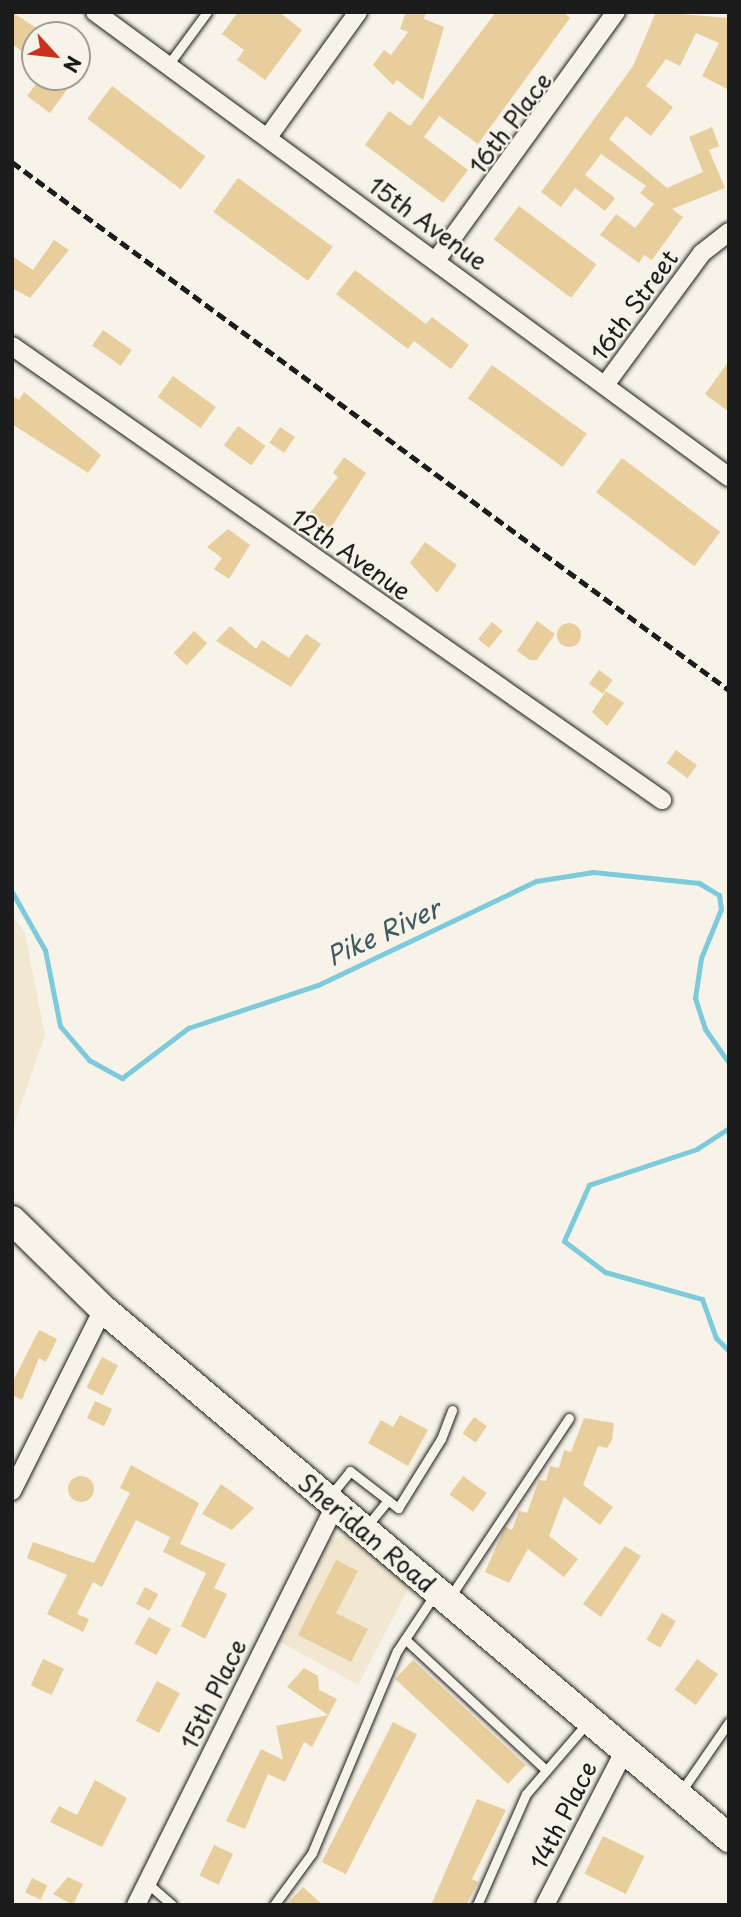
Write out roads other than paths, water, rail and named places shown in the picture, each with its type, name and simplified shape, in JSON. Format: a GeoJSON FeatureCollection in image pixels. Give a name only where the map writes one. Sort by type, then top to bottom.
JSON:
{"type":"FeatureCollection","features":[{"type":"Feature","properties":{"kind":"main road","name":"Sheridan Road"},"geometry":{"type":"LineString","coordinates":[[12,1220],[103,1309],[442,1597],[626,1748],[729,1838]]}},
{"type":"Feature","properties":{"kind":"street","name":"15th Avenue"},"geometry":{"type":"LineString","coordinates":[[95,12],[437,259],[729,477]]}},
{"type":"Feature","properties":{"kind":"street"},"geometry":{"type":"LineString","coordinates":[[268,137],[358,12]]}},
{"type":"Feature","properties":{"kind":"street","name":"16th Place"},"geometry":{"type":"LineString","coordinates":[[437,259],[616,12]]}},
{"type":"Feature","properties":{"kind":"street","name":"16th Street"},"geometry":{"type":"LineString","coordinates":[[605,385],[702,253],[729,232]]}},
{"type":"Feature","properties":{"kind":"street","name":"12th Avenue"},"geometry":{"type":"LineString","coordinates":[[12,346],[662,800]]}},
{"type":"Feature","properties":{"kind":"street"},"geometry":{"type":"LineString","coordinates":[[12,1491],[103,1309]]}},
{"type":"Feature","properties":{"kind":"street","name":"15th Place"},"geometry":{"type":"LineString","coordinates":[[136,1905],[331,1503]]}},
{"type":"Feature","properties":{"kind":"street","name":"14th Place"},"geometry":{"type":"LineString","coordinates":[[545,1905],[626,1748]]}},
{"type":"Feature","properties":{"kind":"lane"},"geometry":{"type":"LineString","coordinates":[[168,65],[208,12]]}},
{"type":"Feature","properties":{"kind":"lane"},"geometry":{"type":"LineString","coordinates":[[331,1503],[350,1471],[398,1508],[442,1439],[452,1410]]}},
{"type":"Feature","properties":{"kind":"lane"},"geometry":{"type":"LineString","coordinates":[[274,1905],[312,1853],[405,1640],[442,1597],[569,1418]]}},
{"type":"Feature","properties":{"kind":"lane"},"geometry":{"type":"LineString","coordinates":[[364,1530],[388,1500]]}},
{"type":"Feature","properties":{"kind":"lane"},"geometry":{"type":"LineString","coordinates":[[405,1640],[545,1770]]}},
{"type":"Feature","properties":{"kind":"lane"},"geometry":{"type":"LineString","coordinates":[[477,1905],[516,1811],[545,1770],[591,1719]]}},
{"type":"Feature","properties":{"kind":"lane"},"geometry":{"type":"LineString","coordinates":[[679,1794],[729,1722]]}},
{"type":"Feature","properties":{"kind":"lane"},"geometry":{"type":"LineString","coordinates":[[147,1883],[172,1905]]}},
{"type":"Feature","properties":{"kind":"waterway","name":"Pike River"},"geometry":{"type":"LineString","coordinates":[[12,892],[45,950],[60,1026],[89,1060],[122,1078],[188,1028],[318,985],[536,881],[593,872],[699,883],[719,895],[721,909],[701,958],[695,998],[705,1029],[729,1063]]}},
{"type":"Feature","properties":{"kind":"waterway","name":"Pike River"},"geometry":{"type":"LineString","coordinates":[[729,1128],[697,1149],[589,1185],[564,1241],[605,1272],[702,1299],[716,1338],[729,1351]]}},
{"type":"Feature","properties":{"kind":"railway"},"geometry":{"type":"LineString","coordinates":[[12,162],[729,690]]}}]}
